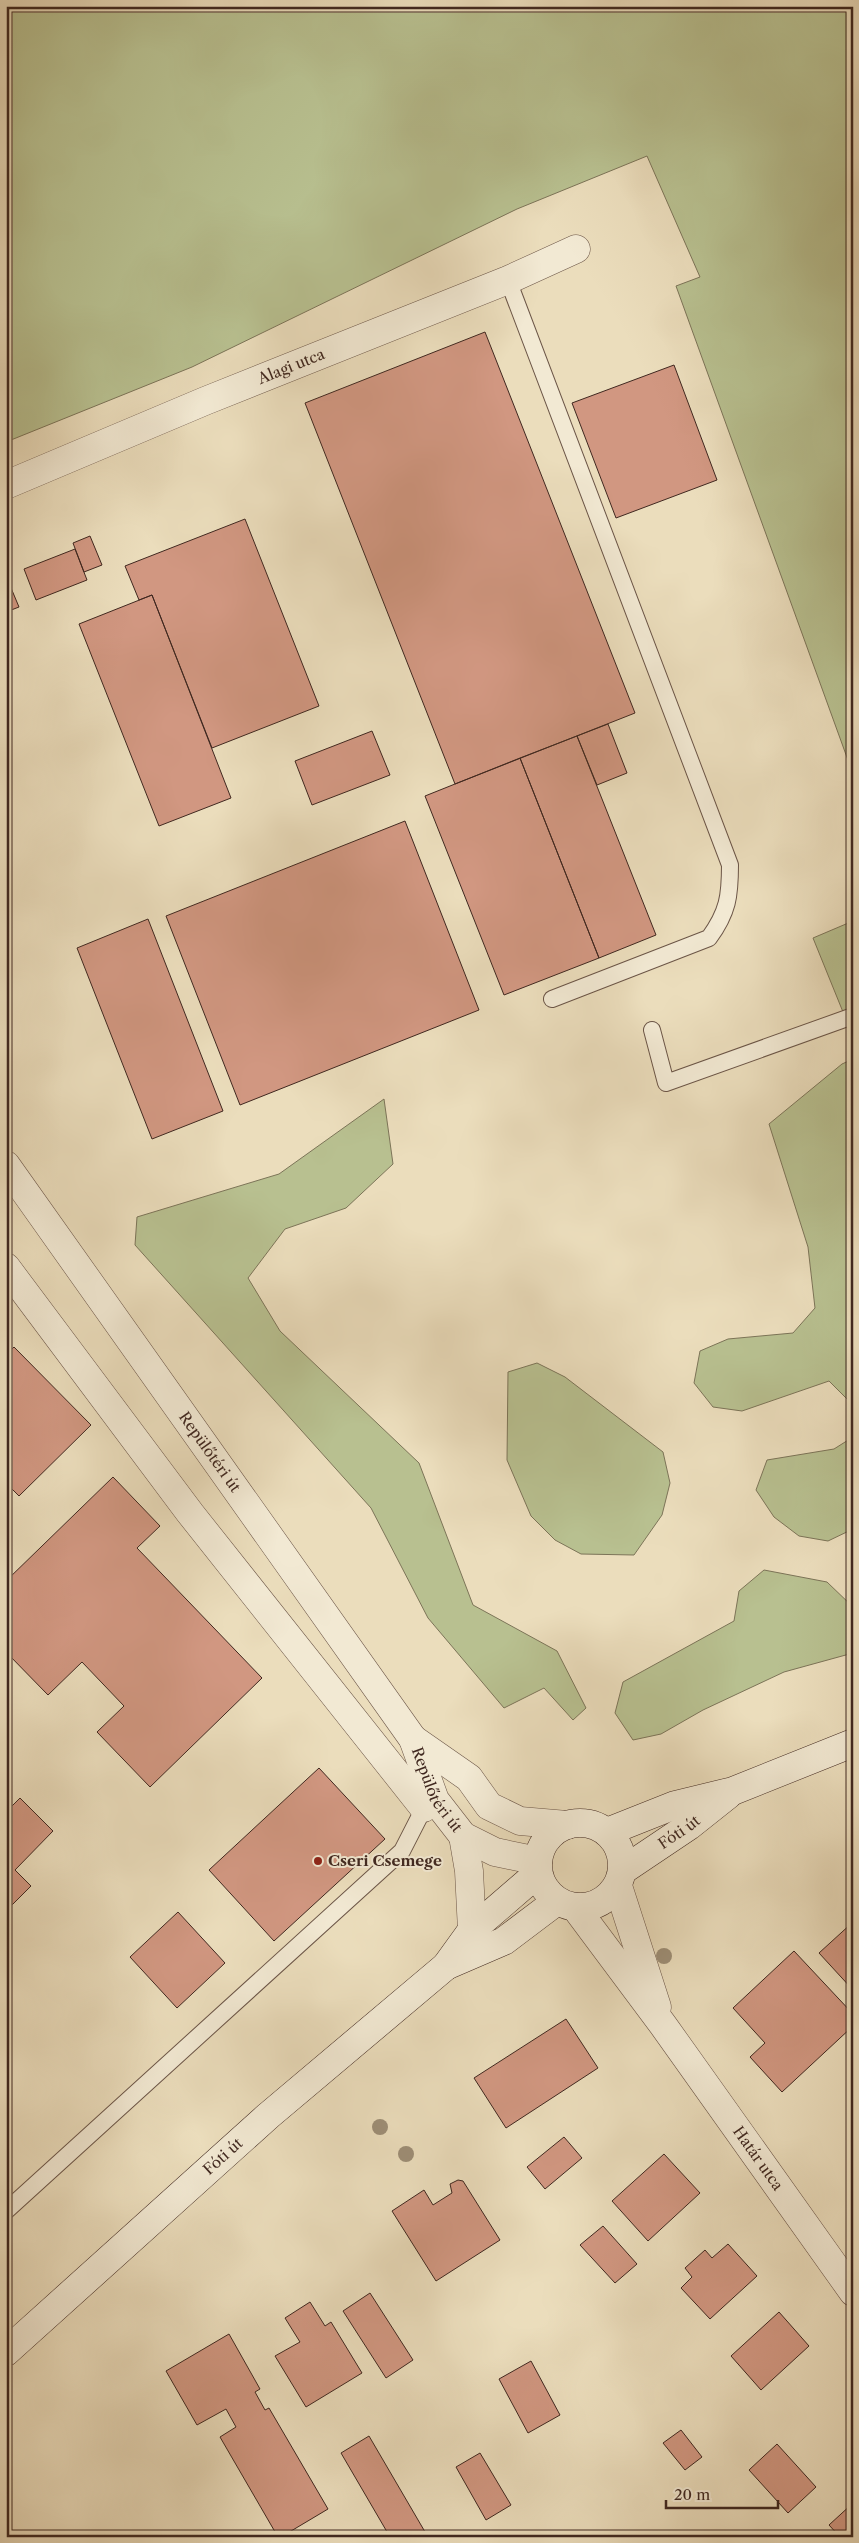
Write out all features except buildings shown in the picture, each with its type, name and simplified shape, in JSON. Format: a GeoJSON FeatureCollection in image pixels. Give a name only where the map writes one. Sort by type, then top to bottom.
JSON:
{"type":"FeatureCollection","features":[{"type":"Feature","properties":{"kind":"street","name":"Alagi utca"},"geometry":{"type":"LineString","coordinates":[[6,486],[205,401],[508,280],[576,249]]}},
{"type":"Feature","properties":{"kind":"street","name":"Repülőtéri út"},"geometry":{"type":"LineString","coordinates":[[6,1165],[414,1739],[435,1800],[463,1836],[495,1852],[538,1867]]}},
{"type":"Feature","properties":{"kind":"street"},"geometry":{"type":"LineString","coordinates":[[6,1267],[190,1513],[424,1808]]}},
{"type":"Feature","properties":{"kind":"street","name":"Repülőtéri út"},"geometry":{"type":"LineString","coordinates":[[414,1739],[469,1778],[489,1806],[520,1820],[567,1824]]}},
{"type":"Feature","properties":{"kind":"street","name":"Fóti út"},"geometry":{"type":"LineString","coordinates":[[607,1832],[675,1805],[733,1791],[853,1743]]}},
{"type":"Feature","properties":{"kind":"street","name":"Fóti út"},"geometry":{"type":"LineString","coordinates":[[446,1966],[504,1941],[566,1904],[592,1906],[607,1898],[620,1879],[733,1791]]}},
{"type":"Feature","properties":{"kind":"street"},"geometry":{"type":"LineString","coordinates":[[567,1824],[581,1822],[595,1825],[607,1832],[617,1843],[622,1856],[620,1879]]}},
{"type":"Feature","properties":{"kind":"street","name":"Fóti út"},"geometry":{"type":"LineString","coordinates":[[6,2352],[268,2116],[446,1966],[472,1930],[538,1867],[542,1845],[553,1832],[567,1824]]}},
{"type":"Feature","properties":{"kind":"street","name":"Repülőtéri út"},"geometry":{"type":"LineString","coordinates":[[463,1836],[469,1871],[472,1930]]}},
{"type":"Feature","properties":{"kind":"street"},"geometry":{"type":"LineString","coordinates":[[538,1867],[548,1893],[566,1904]]}},
{"type":"Feature","properties":{"kind":"street","name":"Határ utca"},"geometry":{"type":"LineString","coordinates":[[620,1879],[663,2025]]}},
{"type":"Feature","properties":{"kind":"street","name":"Határ utca"},"geometry":{"type":"LineString","coordinates":[[566,1904],[663,2025],[853,2292]]}},
{"type":"Feature","properties":{"kind":"lane"},"geometry":{"type":"LineString","coordinates":[[508,280],[730,865],[730,893],[723,919],[710,938],[552,999]]}},
{"type":"Feature","properties":{"kind":"lane"},"geometry":{"type":"LineString","coordinates":[[652,1030],[666,1083],[853,1016]]}},
{"type":"Feature","properties":{"kind":"lane"},"geometry":{"type":"LineString","coordinates":[[6,2211],[402,1851],[424,1808]]}},
{"type":"Feature","properties":{"kind":"green space"},"geometry":{"type":"Polygon","coordinates":[[[6,6],[853,6],[853,774],[676,286],[700,277],[647,156],[517,209],[192,367],[6,442],[6,6]]]}},
{"type":"Feature","properties":{"kind":"green space"},"geometry":{"type":"Polygon","coordinates":[[[853,921],[853,1008],[843,1012],[813,938],[853,921]]]}},
{"type":"Feature","properties":{"kind":"green space"},"geometry":{"type":"Polygon","coordinates":[[[853,1059],[853,1098],[851,1104],[853,1115],[853,1405],[829,1381],[742,1411],[713,1407],[694,1383],[700,1351],[728,1339],[793,1333],[815,1308],[808,1247],[769,1124],[842,1064],[853,1059]]]}},
{"type":"Feature","properties":{"kind":"green space"},"geometry":{"type":"Polygon","coordinates":[[[384,1099],[393,1164],[346,1208],[285,1229],[248,1278],[280,1331],[419,1463],[473,1605],[557,1651],[586,1708],[573,1720],[544,1688],[504,1708],[428,1618],[371,1508],[135,1245],[137,1217],[279,1174],[384,1099]]]}},
{"type":"Feature","properties":{"kind":"green space"},"geometry":{"type":"Polygon","coordinates":[[[537,1363],[565,1377],[663,1452],[670,1483],[662,1515],[634,1555],[581,1554],[555,1540],[531,1516],[507,1460],[508,1372],[537,1363]]]}},
{"type":"Feature","properties":{"kind":"green space"},"geometry":{"type":"Polygon","coordinates":[[[853,1437],[853,1529],[828,1541],[799,1536],[774,1517],[756,1490],[767,1460],[834,1449],[853,1437]]]}},
{"type":"Feature","properties":{"kind":"green space"},"geometry":{"type":"Polygon","coordinates":[[[764,1570],[827,1582],[853,1607],[853,1653],[784,1672],[703,1710],[661,1734],[633,1740],[615,1713],[623,1682],[734,1621],[739,1591],[764,1570]]]}},
{"type":"Feature","properties":{"kind":"place","name":"Cseri Csemege"},"geometry":{"type":"Point","coordinates":[318,1861]}}]}
